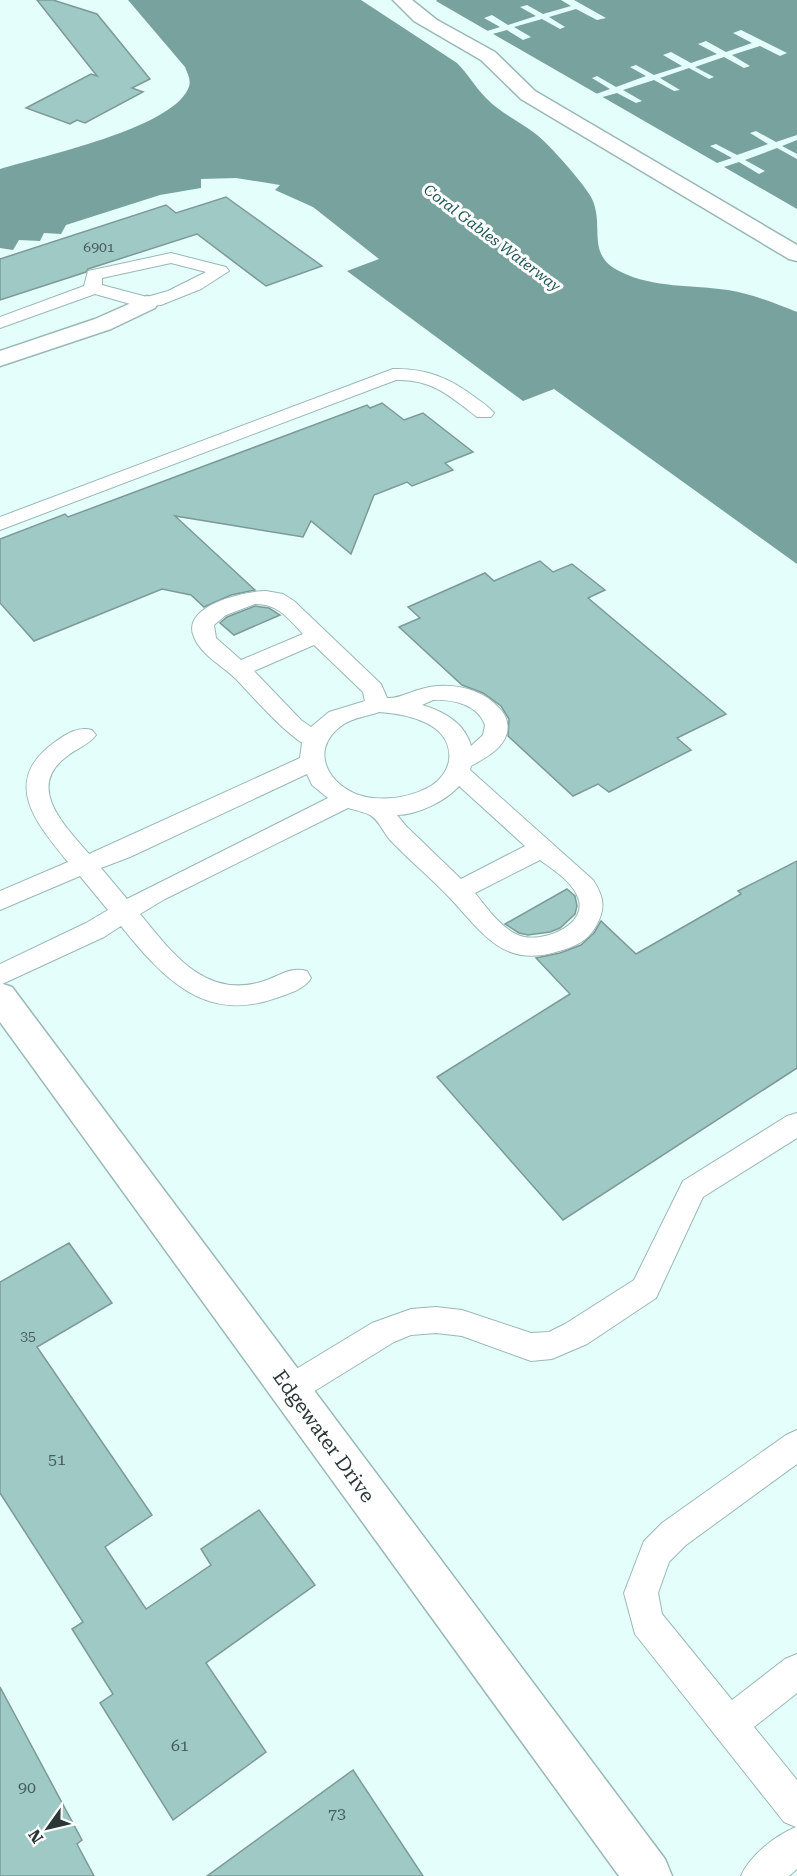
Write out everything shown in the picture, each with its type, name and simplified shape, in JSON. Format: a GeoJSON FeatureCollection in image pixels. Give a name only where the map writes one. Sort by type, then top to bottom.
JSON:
{"type":"FeatureCollection","features":[{"type":"Feature","properties":{"kind":"street"},"geometry":{"type":"LineString","coordinates":[[402,0],[416,14],[502,67],[513,83],[528,95],[797,254]]}},
{"type":"Feature","properties":{"kind":"street"},"geometry":{"type":"LineString","coordinates":[[0,359],[103,324],[147,303]]}},
{"type":"Feature","properties":{"kind":"street","name":"Edgewater Drive"},"geometry":{"type":"LineString","coordinates":[[0,996],[648,1876]]}},
{"type":"Feature","properties":{"kind":"lane"},"geometry":{"type":"LineString","coordinates":[[0,322],[93,289],[147,303],[199,285],[220,272],[171,258],[94,275],[93,289]]}},
{"type":"Feature","properties":{"kind":"lane"},"geometry":{"type":"LineString","coordinates":[[0,524],[393,375],[421,375],[434,378],[484,413]]}},
{"type":"Feature","properties":{"kind":"lane"},"geometry":{"type":"LineString","coordinates":[[256,596],[274,598],[317,636],[388,706],[425,713],[447,727],[457,739],[461,755],[458,767],[446,787],[427,799],[403,806],[378,807],[346,799],[333,792],[318,778],[313,751],[293,725],[239,669],[218,651],[203,632],[203,626],[210,617],[230,604],[256,596]]}},
{"type":"Feature","properties":{"kind":"lane"},"geometry":{"type":"LineString","coordinates":[[239,669],[317,636]]}},
{"type":"Feature","properties":{"kind":"lane"},"geometry":{"type":"LineString","coordinates":[[0,901],[51,878],[122,851],[313,751],[327,724],[359,708],[388,706],[433,693],[449,693],[464,696],[486,708],[495,717],[497,726],[495,736],[485,749],[458,767]]}},
{"type":"Feature","properties":{"kind":"lane"},"geometry":{"type":"LineString","coordinates":[[84,735],[62,746],[50,757],[41,769],[36,799],[42,812],[85,866],[171,967],[187,981],[223,996],[239,997],[261,994],[298,978]]}},
{"type":"Feature","properties":{"kind":"lane"},"geometry":{"type":"LineString","coordinates":[[378,807],[397,832],[458,891],[492,929],[513,943],[545,945],[562,941],[574,934],[590,914],[591,900],[585,888],[458,767]]}},
{"type":"Feature","properties":{"kind":"lane"},"geometry":{"type":"LineString","coordinates":[[0,975],[95,930],[156,893],[346,799]]}},
{"type":"Feature","properties":{"kind":"lane"},"geometry":{"type":"LineString","coordinates":[[458,891],[542,848]]}},
{"type":"Feature","properties":{"kind":"lane"},"geometry":{"type":"LineString","coordinates":[[289,1390],[383,1332],[411,1322],[436,1320],[462,1323],[531,1347],[552,1346],[576,1334],[645,1289],[693,1189],[797,1124]]}},
{"type":"Feature","properties":{"kind":"lane"},"geometry":{"type":"LineString","coordinates":[[797,1445],[674,1534],[656,1552],[641,1593],[647,1622],[797,1809]]}},
{"type":"Feature","properties":{"kind":"lane"},"geometry":{"type":"LineString","coordinates":[[729,1724],[797,1671]]}},
{"type":"Feature","properties":{"kind":"lane"},"geometry":{"type":"LineString","coordinates":[[760,1876],[797,1845]]}},
{"type":"Feature","properties":{"kind":"water","name":"Coral Gables Waterway"},"geometry":{"type":"Polygon","coordinates":[[[128,0],[361,0],[457,63],[482,94],[504,113],[537,135],[558,155],[591,197],[597,218],[599,248],[610,265],[621,272],[646,281],[737,292],[797,312],[797,564],[554,389],[523,401],[347,271],[379,259],[313,207],[275,190],[280,185],[236,178],[201,179],[201,188],[160,195],[66,225],[61,234],[44,233],[40,241],[19,240],[13,250],[0,248],[0,169],[73,149],[132,128],[157,117],[176,103],[188,89],[190,81],[185,67],[128,0]]]}},
{"type":"Feature","properties":{"kind":"water"},"geometry":{"type":"Polygon","coordinates":[[[797,0],[797,209],[436,1],[797,0]]]}},
{"type":"Feature","properties":{"kind":"pier"},"geometry":{"type":"Polygon","coordinates":[[[561,0],[574,0],[606,18],[597,20],[576,9],[549,17],[565,27],[560,29],[542,19],[514,27],[531,37],[523,40],[507,30],[489,35],[484,32],[500,27],[484,18],[492,15],[508,25],[536,16],[520,7],[527,5],[543,14],[571,6],[561,0]]]}},
{"type":"Feature","properties":{"kind":"pier"},"geometry":{"type":"Polygon","coordinates":[[[741,30],[787,53],[780,56],[760,46],[732,55],[750,66],[744,68],[724,57],[695,67],[714,77],[709,79],[689,68],[660,78],[680,90],[674,91],[654,80],[623,90],[642,101],[636,103],[617,93],[599,98],[593,95],[610,89],[592,78],[597,76],[616,87],[646,76],[630,67],[636,65],[654,75],[682,66],[663,55],[671,52],[691,63],[717,54],[698,44],[706,41],[726,52],[752,43],[733,33],[741,30]]]}},
{"type":"Feature","properties":{"kind":"pier"},"geometry":{"type":"Polygon","coordinates":[[[756,131],[776,142],[797,135],[797,140],[782,146],[797,154],[797,159],[777,148],[745,160],[765,171],[759,174],[739,162],[721,168],[714,164],[732,158],[710,146],[716,144],[737,155],[768,144],[750,133],[756,131]]]}},
{"type":"Feature","properties":{"kind":"building"},"geometry":{"type":"Polygon","coordinates":[[[37,0],[53,0],[97,14],[150,79],[132,88],[143,92],[85,123],[77,120],[70,124],[26,108],[91,74],[97,76],[37,0]]]}},
{"type":"Feature","properties":{"kind":"building"},"geometry":{"type":"Polygon","coordinates":[[[226,197],[322,266],[266,286],[197,234],[0,300],[0,259],[166,205],[176,213],[226,197]]]}},
{"type":"Feature","properties":{"kind":"building"},"geometry":{"type":"Polygon","coordinates":[[[382,403],[404,420],[423,413],[473,452],[445,463],[453,470],[412,486],[407,482],[374,495],[351,554],[311,521],[303,537],[175,516],[255,590],[231,595],[204,607],[191,595],[162,589],[34,641],[0,603],[0,539],[65,514],[68,517],[367,405],[370,408],[382,403]]]}},
{"type":"Feature","properties":{"kind":"building"},"geometry":{"type":"Polygon","coordinates":[[[540,561],[553,572],[572,564],[605,590],[588,598],[726,714],[677,738],[691,750],[609,792],[598,784],[573,796],[508,736],[509,719],[501,706],[483,693],[462,685],[399,627],[420,618],[408,607],[485,573],[494,581],[540,561]]]}},
{"type":"Feature","properties":{"kind":"building"},"geometry":{"type":"Polygon","coordinates":[[[255,606],[269,608],[280,615],[234,635],[220,623],[227,617],[255,606]]]}},
{"type":"Feature","properties":{"kind":"building"},"geometry":{"type":"Polygon","coordinates":[[[797,861],[797,1068],[563,1220],[437,1077],[570,994],[536,958],[560,953],[581,945],[594,933],[601,921],[636,954],[741,894],[738,891],[797,861]]]}},
{"type":"Feature","properties":{"kind":"building"},"geometry":{"type":"Polygon","coordinates":[[[567,889],[575,896],[577,906],[575,914],[560,928],[528,935],[519,933],[505,924],[567,889]]]}},
{"type":"Feature","properties":{"kind":"building"},"geometry":{"type":"Polygon","coordinates":[[[69,1243],[112,1303],[37,1347],[152,1515],[105,1547],[146,1609],[211,1565],[201,1549],[259,1510],[315,1585],[206,1663],[266,1752],[173,1820],[100,1703],[113,1694],[72,1629],[83,1622],[0,1493],[0,1282],[69,1243]]]}},
{"type":"Feature","properties":{"kind":"building"},"geometry":{"type":"Polygon","coordinates":[[[0,1687],[82,1840],[77,1844],[94,1876],[0,1876],[0,1687]]]}},
{"type":"Feature","properties":{"kind":"building"},"geometry":{"type":"Polygon","coordinates":[[[353,1770],[423,1876],[207,1876],[353,1770]]]}}]}
